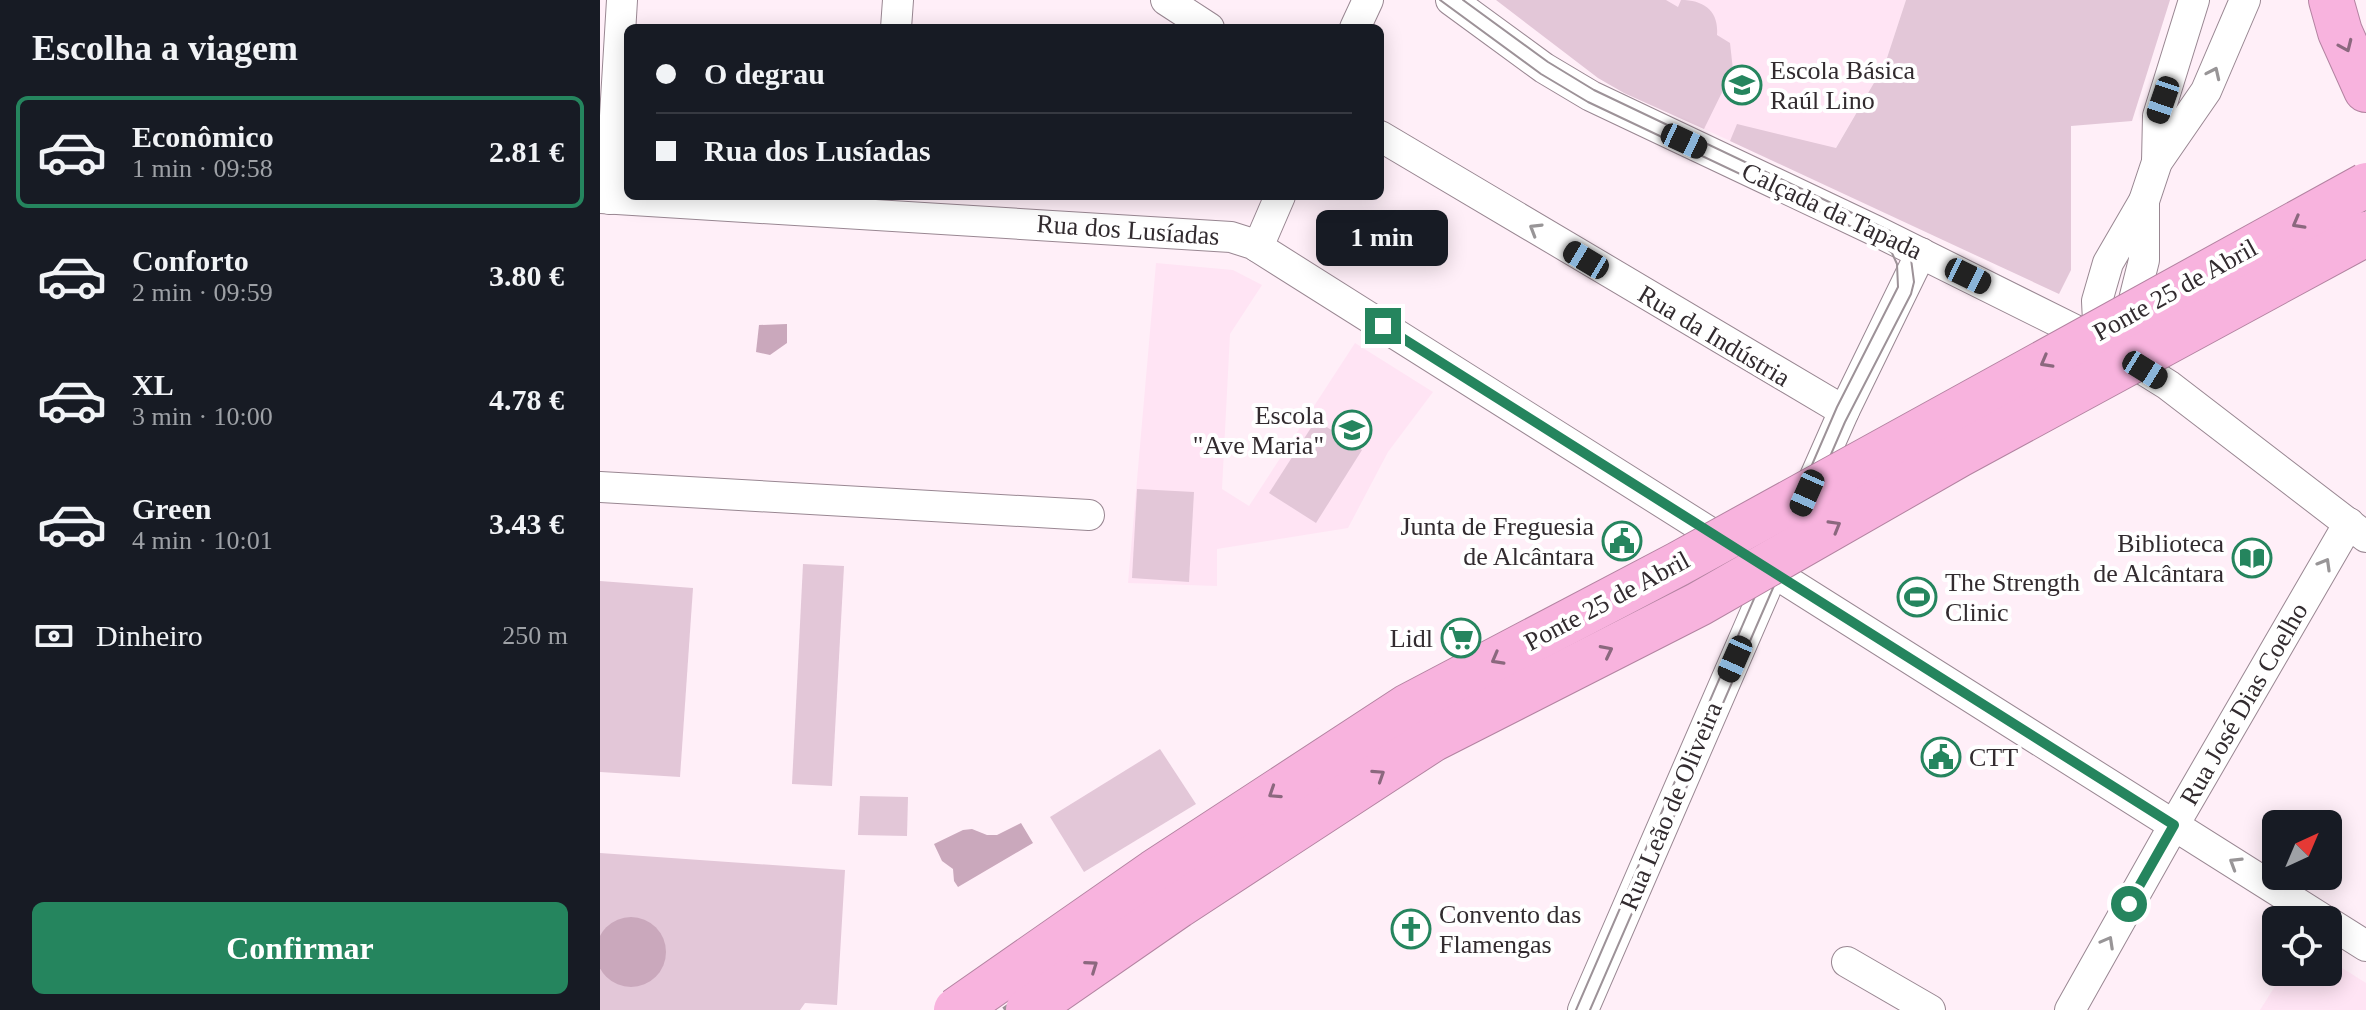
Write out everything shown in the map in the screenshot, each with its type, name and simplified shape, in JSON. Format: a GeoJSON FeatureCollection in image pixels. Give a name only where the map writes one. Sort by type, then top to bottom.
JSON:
{"type":"FeatureCollection","features":[{"type":"Feature","properties":{"kind":"highway"},"geometry":{"type":"LineString","coordinates":[[2331,0],[2340,32],[2366,90]]}},
{"type":"Feature","properties":{"kind":"highway","name":"Ponte 25 de Abril"},"geometry":{"type":"LineString","coordinates":[[956,1010],[1154,872],[1408,706],[1678,564],[2366,185]]}},
{"type":"Feature","properties":{"kind":"highway","name":"Ponte 25 de Abril"},"geometry":{"type":"LineString","coordinates":[[1028,1010],[1178,906],[1432,740],[1699,604],[1959,455],[2366,234]]}},
{"type":"Feature","properties":{"kind":"street"},"geometry":{"type":"LineString","coordinates":[[605,198],[622,0]]}},
{"type":"Feature","properties":{"kind":"street"},"geometry":{"type":"LineString","coordinates":[[896,24],[898,0]]}},
{"type":"Feature","properties":{"kind":"street"},"geometry":{"type":"LineString","coordinates":[[1166,0],[1203,24]]}},
{"type":"Feature","properties":{"kind":"street"},"geometry":{"type":"LineString","coordinates":[[1357,24],[1368,0]]}},
{"type":"Feature","properties":{"kind":"street","name":"Calçada da Tapada"},"geometry":{"type":"LineString","coordinates":[[1451,0],[1544,68],[1591,96],[1921,253],[2099,342],[2168,385],[2357,530]]}},
{"type":"Feature","properties":{"kind":"street"},"geometry":{"type":"LineString","coordinates":[[2157,162],[2158,116],[2194,0]]}},
{"type":"Feature","properties":{"kind":"street"},"geometry":{"type":"LineString","coordinates":[[2099,342],[2130,316],[2144,260],[2144,201],[2157,162],[2206,91],[2245,0]]}},
{"type":"Feature","properties":{"kind":"street","name":"Rua da Indústria"},"geometry":{"type":"LineString","coordinates":[[1384,138],[1844,411]]}},
{"type":"Feature","properties":{"kind":"street","name":"Rua dos Lusíadas"},"geometry":{"type":"LineString","coordinates":[[675,200],[886,206],[1231,237],[1258,247],[2302,906]]}},
{"type":"Feature","properties":{"kind":"street"},"geometry":{"type":"LineString","coordinates":[[1258,247],[1278,200]]}},
{"type":"Feature","properties":{"kind":"street","name":"Rua Leão de Oliveira"},"geometry":{"type":"LineString","coordinates":[[1583,1010],[1772,572],[1844,411],[1921,253]]}},
{"type":"Feature","properties":{"kind":"street"},"geometry":{"type":"LineString","coordinates":[[600,487],[1089,515]]}},
{"type":"Feature","properties":{"kind":"street","name":"Rua José Dias Coelho"},"geometry":{"type":"LineString","coordinates":[[2070,1010],[2174,825],[2357,530]]}},
{"type":"Feature","properties":{"kind":"street","name":"Rua dos Lusíadas"},"geometry":{"type":"LineString","coordinates":[[2342,931],[2366,946]]}},
{"type":"Feature","properties":{"kind":"street"},"geometry":{"type":"LineString","coordinates":[[1847,962],[1930,1010]]}},
{"type":"Feature","properties":{"kind":"shaded area"},"geometry":{"type":"Polygon","coordinates":[[[1496,0],[1666,0],[1678,7],[1681,0],[1697,2],[1713,13],[1717,35],[1730,43],[1733,70],[1704,129],[1598,78],[1496,0]]]}},
{"type":"Feature","properties":{"kind":"shaded area","name":"Escola Básica Raúl Lino"},"geometry":{"type":"Polygon","coordinates":[[[1616,0],[1906,0],[1885,64],[1817,180],[1624,93],[1616,0]]]}},
{"type":"Feature","properties":{"kind":"shaded area"},"geometry":{"type":"Polygon","coordinates":[[[1906,0],[2170,0],[2132,121],[2071,126],[2071,270],[2059,294],[1730,141],[1737,124],[1836,148],[1885,64],[1906,0]]]}},
{"type":"Feature","properties":{"kind":"shaded area","name":"Escola \"Ave Maria\""},"geometry":{"type":"Polygon","coordinates":[[[1156,263],[1233,270],[1262,285],[1230,334],[1222,489],[1249,506],[1355,343],[1433,392],[1388,452],[1348,528],[1217,549],[1217,586],[1128,583],[1156,263]]]}},
{"type":"Feature","properties":{"kind":"shaded area"},"geometry":{"type":"Polygon","coordinates":[[[787,324],[787,343],[770,355],[756,352],[759,325],[787,324]]]}},
{"type":"Feature","properties":{"kind":"shaded area"},"geometry":{"type":"Polygon","coordinates":[[[1316,420],[1362,450],[1316,523],[1269,493],[1316,420]]]}},
{"type":"Feature","properties":{"kind":"shaded area"},"geometry":{"type":"Polygon","coordinates":[[[1137,489],[1194,492],[1189,582],[1132,578],[1137,489]]]}},
{"type":"Feature","properties":{"kind":"shaded area"},"geometry":{"type":"Polygon","coordinates":[[[803,564],[844,566],[832,786],[792,784],[803,564]]]}},
{"type":"Feature","properties":{"kind":"shaded area"},"geometry":{"type":"Polygon","coordinates":[[[600,581],[693,588],[680,777],[600,772],[600,581]]]}},
{"type":"Feature","properties":{"kind":"shaded area"},"geometry":{"type":"Polygon","coordinates":[[[1160,749],[1196,804],[1084,872],[1050,817],[1160,749]]]}},
{"type":"Feature","properties":{"kind":"shaded area"},"geometry":{"type":"Polygon","coordinates":[[[860,796],[908,797],[907,836],[858,835],[860,796]]]}},
{"type":"Feature","properties":{"kind":"shaded area"},"geometry":{"type":"Polygon","coordinates":[[[1021,823],[1033,843],[958,887],[953,869],[942,861],[934,844],[963,830],[997,835],[1021,823]]]}},
{"type":"Feature","properties":{"kind":"shaded area"},"geometry":{"type":"Polygon","coordinates":[[[600,853],[845,870],[837,1005],[805,1003],[800,1010],[600,1010],[600,853]]]}},
{"type":"Feature","properties":{"kind":"shaded area"},"geometry":{"type":"Polygon","coordinates":[[[631,917],[650,923],[656,927],[665,945],[665,959],[660,971],[644,984],[631,987],[618,984],[606,977],[600,967],[600,937],[606,927],[618,920],[631,917]]]}},
{"type":"Feature","properties":{"kind":"shaded area"},"geometry":{"type":"Polygon","coordinates":[[[2342,968],[2366,983],[2366,1010],[2260,1010],[2275,986],[2342,986],[2342,968]]]}},
{"type":"Feature","properties":{"kind":"tram line"},"geometry":{"type":"LineString","coordinates":[[1440,0],[1541,74],[1588,102],[1873,237],[1892,253],[1897,264],[1898,287],[1837,407],[1576,1010]]}},
{"type":"Feature","properties":{"kind":"tram line"},"geometry":{"type":"LineString","coordinates":[[1463,0],[1548,62],[1594,90],[1890,231],[1906,248],[1914,282],[1911,294],[1845,422],[1590,1010]]}},
{"type":"Feature","properties":{"kind":"railway"},"geometry":{"type":"LineString","coordinates":[[977,1010],[1160,882],[1414,715],[1684,576],[2366,201]]}},
{"type":"Feature","properties":{"kind":"railway"},"geometry":{"type":"LineString","coordinates":[[1004,1010],[1170,896],[1425,730],[1693,591],[1935,452],[2366,219]]}},
{"type":"Feature","properties":{"kind":"place","name":"Escola Básica Raúl Lino"},"geometry":{"type":"Point","coordinates":[1742,85]}},
{"type":"Feature","properties":{"kind":"place","name":"Escola \"Ave Maria\""},"geometry":{"type":"Point","coordinates":[1352,430]}},
{"type":"Feature","properties":{"kind":"place","name":"Junta de Freguesia de Alcântara"},"geometry":{"type":"Point","coordinates":[1622,541]}},
{"type":"Feature","properties":{"kind":"place","name":"Biblioteca de Alcântara"},"geometry":{"type":"Point","coordinates":[2252,558]}},
{"type":"Feature","properties":{"kind":"place","name":"The Strength Clinic"},"geometry":{"type":"Point","coordinates":[1917,597]}},
{"type":"Feature","properties":{"kind":"place","name":"Lidl"},"geometry":{"type":"Point","coordinates":[1461,638]}},
{"type":"Feature","properties":{"kind":"place","name":"CTT"},"geometry":{"type":"Point","coordinates":[1941,757]}},
{"type":"Feature","properties":{"kind":"place","name":"Convento das Flamengas"},"geometry":{"type":"Point","coordinates":[1411,929]}},
{"type":"Feature","properties":{"kind":"route"},"geometry":{"type":"LineString","coordinates":[[1383,326],[2174,825],[2129,904]]}}]}
